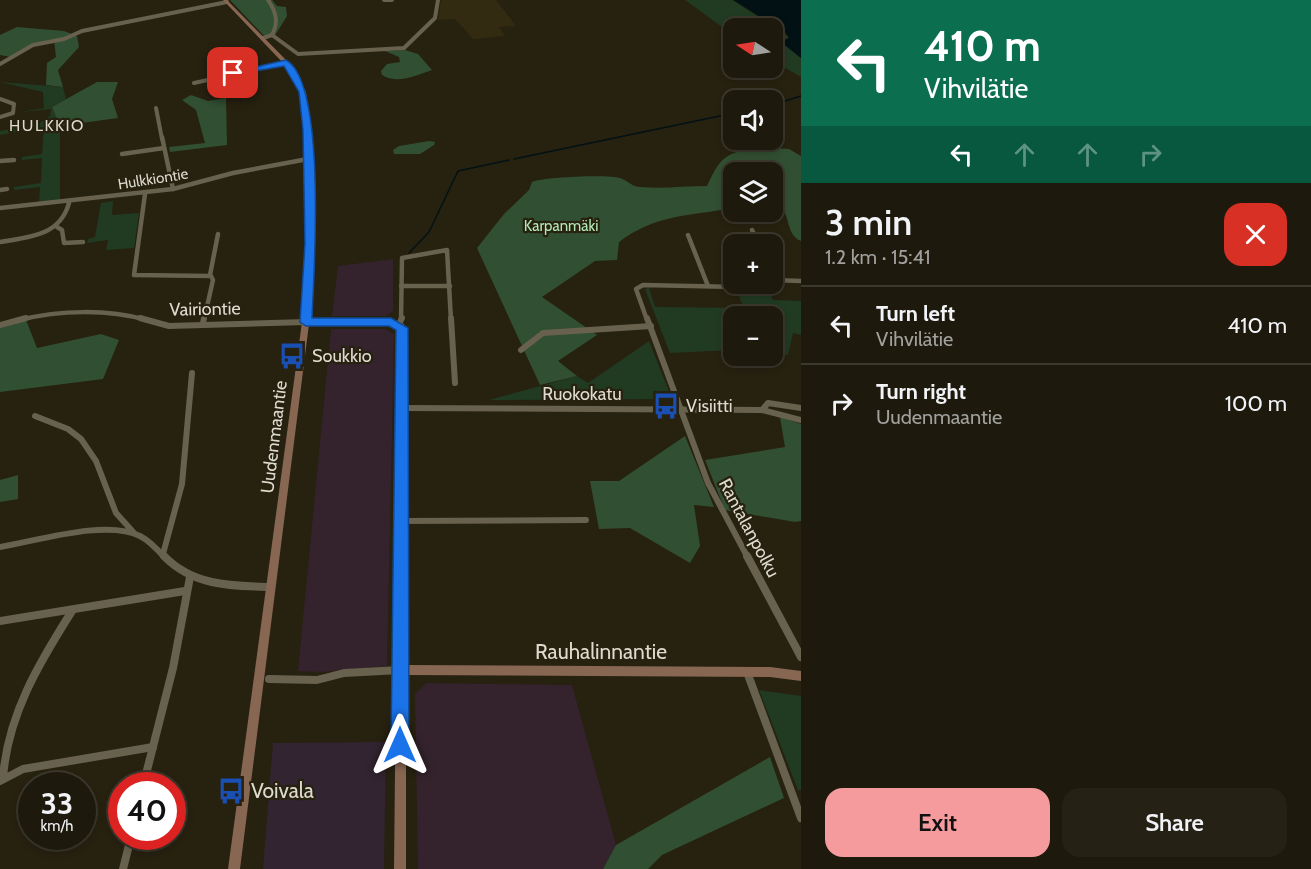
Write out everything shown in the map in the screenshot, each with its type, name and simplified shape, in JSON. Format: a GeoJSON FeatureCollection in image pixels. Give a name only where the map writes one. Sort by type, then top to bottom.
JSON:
{"type":"FeatureCollection","features":[{"type":"Feature","properties":{"kind":"main road","name":"Uudenmaantie"},"geometry":{"type":"LineString","coordinates":[[226,1],[286,63],[298,80],[306,102],[311,254],[306,322],[234,869]]}},
{"type":"Feature","properties":{"kind":"main road"},"geometry":{"type":"LineString","coordinates":[[306,322],[399,324],[403,332],[400,521],[400,869]]}},
{"type":"Feature","properties":{"kind":"main road","name":"Rauhalinnantie"},"geometry":{"type":"LineString","coordinates":[[400,670],[747,672],[801,676]]}},
{"type":"Feature","properties":{"kind":"street"},"geometry":{"type":"LineString","coordinates":[[268,0],[278,19],[272,35]]}},
{"type":"Feature","properties":{"kind":"street"},"geometry":{"type":"LineString","coordinates":[[384,0],[392,0]]}},
{"type":"Feature","properties":{"kind":"street"},"geometry":{"type":"LineString","coordinates":[[272,35],[298,54],[404,48],[435,18],[438,0]]}},
{"type":"Feature","properties":{"kind":"street"},"geometry":{"type":"LineString","coordinates":[[0,64],[33,45],[64,39],[82,31],[226,1]]}},
{"type":"Feature","properties":{"kind":"street"},"geometry":{"type":"LineString","coordinates":[[263,38],[272,35]]}},
{"type":"Feature","properties":{"kind":"street"},"geometry":{"type":"LineString","coordinates":[[194,83],[286,63]]}},
{"type":"Feature","properties":{"kind":"street"},"geometry":{"type":"LineString","coordinates":[[0,99],[14,104],[13,113],[0,117]]}},
{"type":"Feature","properties":{"kind":"street"},"geometry":{"type":"LineString","coordinates":[[156,108],[173,189]]}},
{"type":"Feature","properties":{"kind":"street"},"geometry":{"type":"LineString","coordinates":[[122,154],[164,148]]}},
{"type":"Feature","properties":{"kind":"street","name":"Hulkkiontie"},"geometry":{"type":"LineString","coordinates":[[0,208],[145,194],[233,173],[308,159]]}},
{"type":"Feature","properties":{"kind":"street"},"geometry":{"type":"LineString","coordinates":[[0,161],[14,160]]}},
{"type":"Feature","properties":{"kind":"street"},"geometry":{"type":"LineString","coordinates":[[0,190],[8,189]]}},
{"type":"Feature","properties":{"kind":"street"},"geometry":{"type":"LineString","coordinates":[[145,194],[134,275],[210,275]]}},
{"type":"Feature","properties":{"kind":"street"},"geometry":{"type":"LineString","coordinates":[[0,242],[57,227],[65,218],[69,203]]}},
{"type":"Feature","properties":{"kind":"street"},"geometry":{"type":"LineString","coordinates":[[57,227],[62,230],[64,243],[83,242]]}},
{"type":"Feature","properties":{"kind":"street"},"geometry":{"type":"LineString","coordinates":[[752,230],[754,234]]}},
{"type":"Feature","properties":{"kind":"street"},"geometry":{"type":"LineString","coordinates":[[203,323],[213,280],[210,275],[218,234]]}},
{"type":"Feature","properties":{"kind":"street"},"geometry":{"type":"LineString","coordinates":[[688,235],[708,286],[723,286]]}},
{"type":"Feature","properties":{"kind":"street"},"geometry":{"type":"LineString","coordinates":[[399,324],[403,317],[401,262],[404,256],[447,250],[455,383]]}},
{"type":"Feature","properties":{"kind":"street"},"geometry":{"type":"LineString","coordinates":[[783,280],[801,281]]}},
{"type":"Feature","properties":{"kind":"street"},"geometry":{"type":"LineString","coordinates":[[401,286],[450,286]]}},
{"type":"Feature","properties":{"kind":"street","name":"Rantalanpolku"},"geometry":{"type":"LineString","coordinates":[[708,286],[638,286],[636,293],[651,326],[712,492],[801,657]]}},
{"type":"Feature","properties":{"kind":"street","name":"Vairiontie"},"geometry":{"type":"LineString","coordinates":[[0,325],[38,315],[121,313],[138,315],[163,326],[203,323],[306,322]]}},
{"type":"Feature","properties":{"kind":"street"},"geometry":{"type":"LineString","coordinates":[[521,350],[543,333],[651,326]]}},
{"type":"Feature","properties":{"kind":"street"},"geometry":{"type":"LineString","coordinates":[[163,554],[180,501],[187,424],[185,403],[192,373]]}},
{"type":"Feature","properties":{"kind":"street","name":"Ruokokatu"},"geometry":{"type":"LineString","coordinates":[[762,410],[768,404],[801,408]]}},
{"type":"Feature","properties":{"kind":"street","name":"Ruokokatu"},"geometry":{"type":"LineString","coordinates":[[402,408],[762,410],[801,420]]}},
{"type":"Feature","properties":{"kind":"street"},"geometry":{"type":"LineString","coordinates":[[35,416],[68,429],[81,439],[96,461],[116,513],[134,533],[163,554],[177,569],[190,577],[271,587]]}},
{"type":"Feature","properties":{"kind":"street"},"geometry":{"type":"LineString","coordinates":[[400,521],[586,520]]}},
{"type":"Feature","properties":{"kind":"street"},"geometry":{"type":"LineString","coordinates":[[0,547],[101,532],[134,533]]}},
{"type":"Feature","properties":{"kind":"street"},"geometry":{"type":"LineString","coordinates":[[147,772],[174,660],[185,591],[190,577]]}},
{"type":"Feature","properties":{"kind":"street"},"geometry":{"type":"LineString","coordinates":[[0,621],[185,591]]}},
{"type":"Feature","properties":{"kind":"street"},"geometry":{"type":"LineString","coordinates":[[72,611],[24,694],[5,758],[2,780],[34,767],[153,747]]}},
{"type":"Feature","properties":{"kind":"street"},"geometry":{"type":"LineString","coordinates":[[268,679],[318,680],[344,673],[400,670]]}},
{"type":"Feature","properties":{"kind":"street"},"geometry":{"type":"LineString","coordinates":[[747,672],[801,818]]}},
{"type":"Feature","properties":{"kind":"street"},"geometry":{"type":"LineString","coordinates":[[123,869],[128,850]]}},
{"type":"Feature","properties":{"kind":"shaded area"},"geometry":{"type":"Polygon","coordinates":[[[441,0],[496,0],[516,26],[499,27],[505,36],[473,39],[455,19],[438,20],[441,0]]]}},
{"type":"Feature","properties":{"kind":"shaded area"},"geometry":{"type":"Polygon","coordinates":[[[733,0],[801,0],[801,58],[783,44],[783,41],[789,38],[783,31],[783,18],[762,18],[733,0]]]}},
{"type":"Feature","properties":{"kind":"shaded area"},"geometry":{"type":"Polygon","coordinates":[[[393,259],[393,311],[386,316],[332,316],[338,266],[393,259]]]}},
{"type":"Feature","properties":{"kind":"shaded area"},"geometry":{"type":"Polygon","coordinates":[[[331,329],[385,329],[394,334],[387,666],[322,672],[298,671],[331,329]]]}},
{"type":"Feature","properties":{"kind":"shaded area"},"geometry":{"type":"Polygon","coordinates":[[[426,683],[572,685],[616,845],[603,869],[418,869],[415,694],[426,683]]]}},
{"type":"Feature","properties":{"kind":"shaded area"},"geometry":{"type":"Polygon","coordinates":[[[386,742],[384,869],[263,869],[273,743],[386,742]]]}},
{"type":"Feature","properties":{"kind":"green space"},"geometry":{"type":"Polygon","coordinates":[[[230,0],[272,0],[277,6],[286,7],[287,16],[274,37],[265,37],[230,0]]]}},
{"type":"Feature","properties":{"kind":"green space"},"geometry":{"type":"Polygon","coordinates":[[[685,0],[733,0],[760,18],[723,18],[723,28],[685,0]]]}},
{"type":"Feature","properties":{"kind":"green space"},"geometry":{"type":"Polygon","coordinates":[[[17,27],[64,31],[77,36],[79,47],[58,70],[63,87],[46,85],[47,63],[56,57],[54,40],[40,42],[11,57],[0,55],[0,35],[17,27]]]}},
{"type":"Feature","properties":{"kind":"green space"},"geometry":{"type":"Polygon","coordinates":[[[783,33],[789,37],[783,41],[783,33]]]}},
{"type":"Feature","properties":{"kind":"green space"},"geometry":{"type":"Polygon","coordinates":[[[783,44],[801,58],[801,77],[783,67],[783,44]]]}},
{"type":"Feature","properties":{"kind":"green space"},"geometry":{"type":"Polygon","coordinates":[[[405,50],[418,54],[432,70],[401,79],[382,75],[381,71],[387,64],[400,62],[399,57],[385,51],[405,50]]]}},
{"type":"Feature","properties":{"kind":"green space"},"geometry":{"type":"Polygon","coordinates":[[[0,82],[63,87],[66,99],[52,107],[60,126],[60,201],[39,203],[40,187],[14,190],[14,187],[41,183],[42,158],[22,160],[22,157],[42,154],[44,127],[0,135],[0,131],[37,125],[50,116],[51,109],[20,112],[44,108],[43,92],[0,82]]]}},
{"type":"Feature","properties":{"kind":"green space"},"geometry":{"type":"Polygon","coordinates":[[[97,82],[118,82],[112,99],[118,118],[60,126],[52,107],[97,82]]]}},
{"type":"Feature","properties":{"kind":"green space"},"geometry":{"type":"Polygon","coordinates":[[[191,95],[208,101],[226,98],[227,145],[170,152],[169,147],[205,143],[196,110],[182,100],[191,95]]]}},
{"type":"Feature","properties":{"kind":"green space"},"geometry":{"type":"Polygon","coordinates":[[[435,142],[434,145],[420,154],[394,154],[393,150],[399,146],[435,142]]]}},
{"type":"Feature","properties":{"kind":"green space","name":"Karpanmäki"},"geometry":{"type":"Polygon","coordinates":[[[789,149],[801,156],[801,241],[792,233],[783,210],[783,162],[723,162],[723,210],[674,218],[646,226],[619,242],[617,260],[595,261],[542,297],[597,335],[558,361],[577,376],[540,385],[477,248],[504,214],[529,190],[532,182],[538,180],[603,176],[620,178],[641,187],[707,186],[721,162],[738,151],[789,149]]]}},
{"type":"Feature","properties":{"kind":"green space"},"geometry":{"type":"Polygon","coordinates":[[[113,201],[112,215],[139,213],[134,248],[106,250],[108,240],[87,243],[88,239],[95,237],[101,203],[113,201]]]}},
{"type":"Feature","properties":{"kind":"green space"},"geometry":{"type":"Polygon","coordinates":[[[649,288],[655,307],[723,308],[723,350],[670,353],[645,289],[649,288]]]}},
{"type":"Feature","properties":{"kind":"green space"},"geometry":{"type":"Polygon","coordinates":[[[738,294],[770,294],[773,300],[801,301],[801,335],[793,333],[788,355],[783,354],[783,306],[743,306],[738,294]]]}},
{"type":"Feature","properties":{"kind":"green space"},"geometry":{"type":"Polygon","coordinates":[[[26,320],[37,348],[101,334],[119,340],[103,379],[0,392],[0,327],[26,320]]]}},
{"type":"Feature","properties":{"kind":"green space"},"geometry":{"type":"Polygon","coordinates":[[[649,341],[672,399],[489,400],[577,376],[588,383],[649,341]]]}},
{"type":"Feature","properties":{"kind":"green space"},"geometry":{"type":"Polygon","coordinates":[[[780,417],[801,424],[801,521],[795,522],[725,510],[705,460],[785,447],[780,417]]]}},
{"type":"Feature","properties":{"kind":"green space"},"geometry":{"type":"Polygon","coordinates":[[[685,436],[714,507],[694,505],[700,546],[690,563],[630,528],[599,529],[590,481],[619,481],[685,436]]]}},
{"type":"Feature","properties":{"kind":"green space"},"geometry":{"type":"Polygon","coordinates":[[[18,475],[18,499],[0,502],[0,480],[18,475]]]}},
{"type":"Feature","properties":{"kind":"green space"},"geometry":{"type":"Polygon","coordinates":[[[759,690],[801,696],[801,790],[798,790],[759,690]]]}},
{"type":"Feature","properties":{"kind":"green space"},"geometry":{"type":"Polygon","coordinates":[[[770,757],[784,798],[662,855],[648,869],[603,869],[616,845],[770,757]]]}},
{"type":"Feature","properties":{"kind":"waterway"},"geometry":{"type":"LineString","coordinates":[[783,102],[801,96]]}},
{"type":"Feature","properties":{"kind":"waterway"},"geometry":{"type":"LineString","coordinates":[[514,159],[723,115]]}},
{"type":"Feature","properties":{"kind":"waterway"},"geometry":{"type":"LineString","coordinates":[[409,253],[429,232],[458,171],[509,160]]}},
{"type":"Feature","properties":{"kind":"place","name":"Soukkio"},"geometry":{"type":"Point","coordinates":[292,356]}},
{"type":"Feature","properties":{"kind":"place","name":"Visiitti"},"geometry":{"type":"Point","coordinates":[666,406]}},
{"type":"Feature","properties":{"kind":"place","name":"Voivala"},"geometry":{"type":"Point","coordinates":[231,791]}},
{"type":"Feature","properties":{"kind":"district","name":"HULKKIO"},"geometry":{"type":"Point","coordinates":[47,125]}},
{"type":"Feature","properties":{"kind":"route"},"geometry":{"type":"LineString","coordinates":[[233,73],[286,63],[298,80],[306,102],[311,244],[306,322],[391,322],[399,324],[403,332],[400,745]]}}]}
